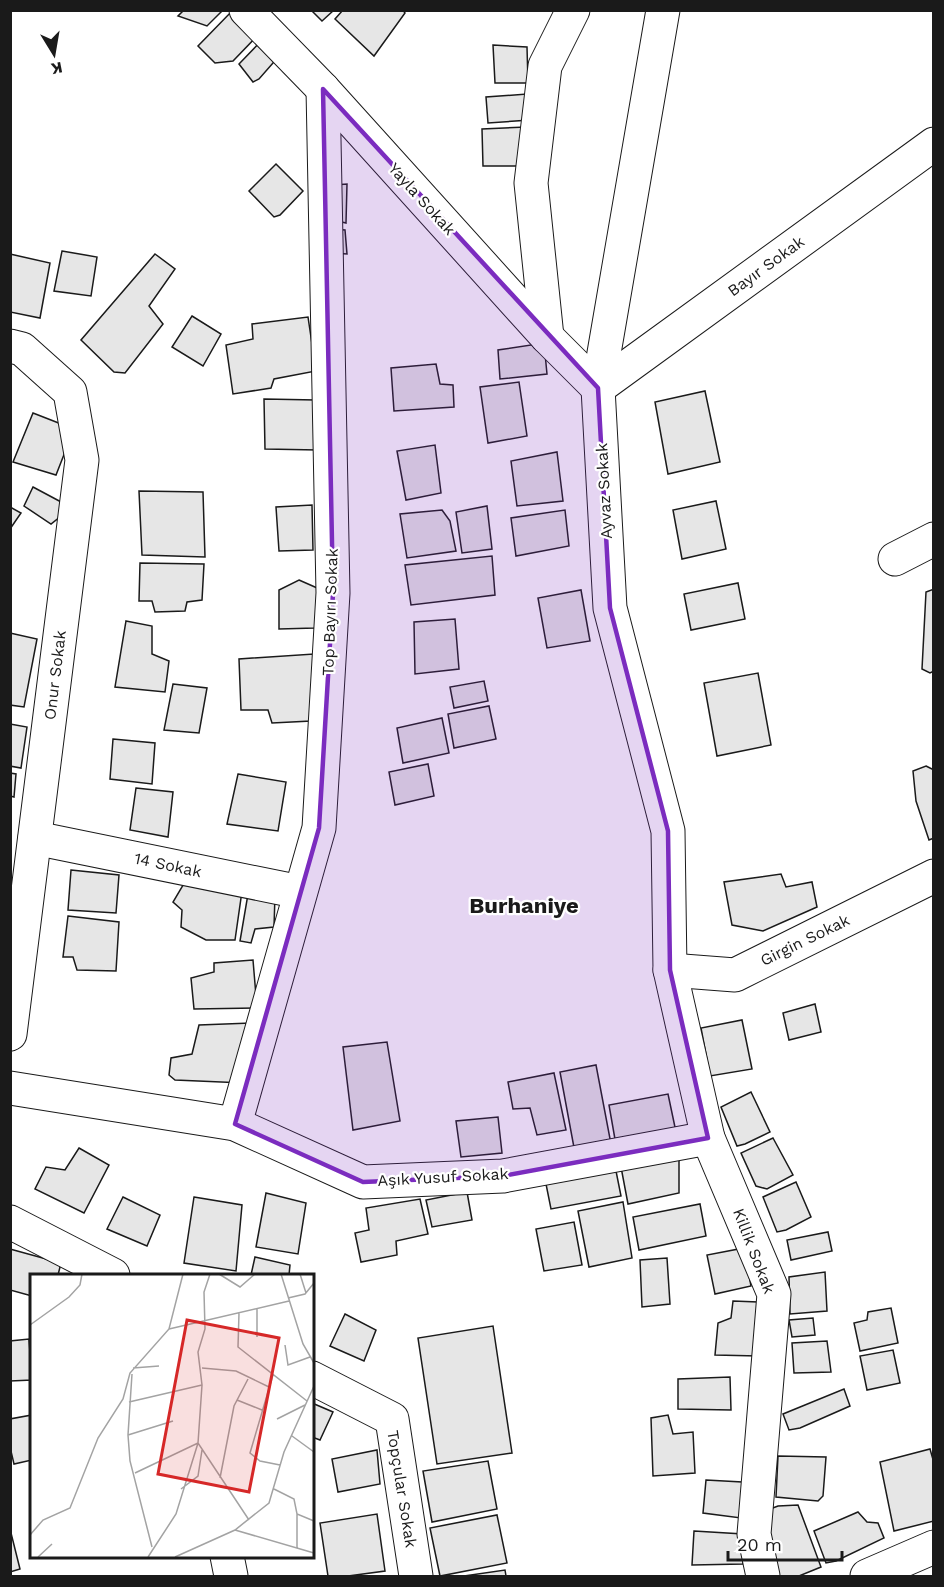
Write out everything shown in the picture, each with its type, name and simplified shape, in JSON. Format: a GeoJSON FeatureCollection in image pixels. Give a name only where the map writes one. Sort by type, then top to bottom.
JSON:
{"type":"FeatureCollection","features":[{"type":"Feature","properties":{"kind":"street","name":"Yayla Sokak"},"geometry":{"type":"LineString","coordinates":[[246,10],[323,89],[547,337],[598,388]]}},
{"type":"Feature","properties":{"kind":"street"},"geometry":{"type":"LineString","coordinates":[[547,337],[531,183],[545,66],[573,10]]}},
{"type":"Feature","properties":{"kind":"street","name":"Ayvaz Sokak"},"geometry":{"type":"LineString","coordinates":[[663,10],[598,388],[610,608],[668,831],[670,970]]}},
{"type":"Feature","properties":{"kind":"street","name":"Top Bayırı Sokak"},"geometry":{"type":"LineString","coordinates":[[235,1124],[319,828],[333,593],[323,89]]}},
{"type":"Feature","properties":{"kind":"street","name":"Bayır Sokak"},"geometry":{"type":"LineString","coordinates":[[598,388],[933,144]]}},
{"type":"Feature","properties":{"kind":"street","name":"Onur Sokak"},"geometry":{"type":"LineString","coordinates":[[10,346],[22,349],[70,392],[82,460],[10,1035]]}},
{"type":"Feature","properties":{"kind":"street"},"geometry":{"type":"LineString","coordinates":[[895,559],[933,539]]}},
{"type":"Feature","properties":{"kind":"street","name":"14 Sokak"},"geometry":{"type":"LineString","coordinates":[[35,838],[300,892]]}},
{"type":"Feature","properties":{"kind":"street","name":"Girgin Sokak"},"geometry":{"type":"LineString","coordinates":[[670,970],[735,975],[933,876]]}},
{"type":"Feature","properties":{"kind":"street","name":"Killik Sokak"},"geometry":{"type":"LineString","coordinates":[[670,970],[708,1138],[774,1294],[754,1534],[763,1576]]}},
{"type":"Feature","properties":{"kind":"street","name":"Aşık Yusuf Sokak"},"geometry":{"type":"LineString","coordinates":[[10,1088],[235,1124],[363,1182],[503,1176],[708,1138]]}},
{"type":"Feature","properties":{"kind":"street"},"geometry":{"type":"LineString","coordinates":[[10,1222],[111,1274]]}},
{"type":"Feature","properties":{"kind":"street","name":"Topçular Sokak"},"geometry":{"type":"LineString","coordinates":[[314,1379],[392,1419],[416,1576]]}},
{"type":"Feature","properties":{"kind":"street"},"geometry":{"type":"LineString","coordinates":[[867,1576],[933,1547]]}},
{"type":"Feature","properties":{"kind":"street"},"geometry":{"type":"LineString","coordinates":[[227,1557],[231,1576]]}},
{"type":"Feature","properties":{"kind":"highlighted area"},"geometry":{"type":"Polygon","coordinates":[[[323,89],[598,388],[610,608],[668,831],[670,970],[708,1138],[503,1176],[363,1182],[235,1124],[319,828],[333,593],[323,89]]]}},
{"type":"Feature","properties":{"kind":"building"},"geometry":{"type":"Polygon","coordinates":[[[184,10],[223,10],[207,26],[178,16],[184,10]]]}},
{"type":"Feature","properties":{"kind":"building"},"geometry":{"type":"Polygon","coordinates":[[[233,10],[259,34],[233,61],[215,63],[198,46],[233,10]]]}},
{"type":"Feature","properties":{"kind":"building"},"geometry":{"type":"Polygon","coordinates":[[[311,10],[334,10],[322,21],[311,10]]]}},
{"type":"Feature","properties":{"kind":"building"},"geometry":{"type":"Polygon","coordinates":[[[343,10],[403,10],[405,13],[374,56],[335,19],[343,10]]]}},
{"type":"Feature","properties":{"kind":"building"},"geometry":{"type":"Polygon","coordinates":[[[264,38],[280,55],[259,79],[253,82],[239,64],[264,38]]]}},
{"type":"Feature","properties":{"kind":"building"},"geometry":{"type":"Polygon","coordinates":[[[493,45],[527,47],[528,83],[495,83],[493,45]]]}},
{"type":"Feature","properties":{"kind":"building"},"geometry":{"type":"Polygon","coordinates":[[[527,94],[530,120],[488,123],[486,97],[527,94]]]}},
{"type":"Feature","properties":{"kind":"building"},"geometry":{"type":"Polygon","coordinates":[[[526,127],[528,166],[483,166],[482,129],[526,127]]]}},
{"type":"Feature","properties":{"kind":"building"},"geometry":{"type":"Polygon","coordinates":[[[276,164],[303,191],[280,215],[274,217],[249,191],[276,164]]]}},
{"type":"Feature","properties":{"kind":"building"},"geometry":{"type":"Polygon","coordinates":[[[347,184],[346,223],[333,220],[334,185],[347,184]]]}},
{"type":"Feature","properties":{"kind":"building"},"geometry":{"type":"Polygon","coordinates":[[[333,229],[345,230],[347,254],[332,253],[333,229]]]}},
{"type":"Feature","properties":{"kind":"building"},"geometry":{"type":"Polygon","coordinates":[[[62,251],[97,257],[91,296],[54,291],[62,251]]]}},
{"type":"Feature","properties":{"kind":"building"},"geometry":{"type":"Polygon","coordinates":[[[10,254],[50,263],[40,318],[10,312],[10,254]]]}},
{"type":"Feature","properties":{"kind":"building"},"geometry":{"type":"Polygon","coordinates":[[[155,254],[175,269],[149,306],[163,324],[125,373],[114,372],[81,340],[155,254]]]}},
{"type":"Feature","properties":{"kind":"building"},"geometry":{"type":"Polygon","coordinates":[[[192,316],[221,334],[203,366],[172,347],[192,316]]]}},
{"type":"Feature","properties":{"kind":"building"},"geometry":{"type":"Polygon","coordinates":[[[308,317],[316,371],[274,379],[271,388],[233,394],[226,345],[253,339],[252,324],[308,317]]]}},
{"type":"Feature","properties":{"kind":"building"},"geometry":{"type":"Polygon","coordinates":[[[544,343],[547,374],[500,379],[498,350],[544,343]]]}},
{"type":"Feature","properties":{"kind":"building"},"geometry":{"type":"Polygon","coordinates":[[[436,364],[440,384],[453,385],[454,407],[394,411],[391,368],[436,364]]]}},
{"type":"Feature","properties":{"kind":"building"},"geometry":{"type":"Polygon","coordinates":[[[519,382],[527,436],[488,443],[480,387],[519,382]]]}},
{"type":"Feature","properties":{"kind":"building"},"geometry":{"type":"Polygon","coordinates":[[[705,391],[720,462],[668,474],[655,402],[705,391]]]}},
{"type":"Feature","properties":{"kind":"building"},"geometry":{"type":"Polygon","coordinates":[[[264,399],[316,400],[318,450],[265,449],[264,399]]]}},
{"type":"Feature","properties":{"kind":"building"},"geometry":{"type":"Polygon","coordinates":[[[33,413],[74,429],[56,475],[13,462],[33,413]]]}},
{"type":"Feature","properties":{"kind":"building"},"geometry":{"type":"Polygon","coordinates":[[[435,445],[441,493],[406,500],[397,451],[435,445]]]}},
{"type":"Feature","properties":{"kind":"building"},"geometry":{"type":"Polygon","coordinates":[[[557,452],[563,501],[517,506],[511,461],[557,452]]]}},
{"type":"Feature","properties":{"kind":"building"},"geometry":{"type":"Polygon","coordinates":[[[33,487],[63,503],[61,516],[51,524],[24,506],[33,487]]]}},
{"type":"Feature","properties":{"kind":"building"},"geometry":{"type":"Polygon","coordinates":[[[139,491],[203,492],[205,557],[142,555],[139,491]]]}},
{"type":"Feature","properties":{"kind":"building"},"geometry":{"type":"Polygon","coordinates":[[[716,501],[726,549],[682,559],[673,510],[716,501]]]}},
{"type":"Feature","properties":{"kind":"building"},"geometry":{"type":"Polygon","coordinates":[[[312,505],[313,550],[279,551],[276,507],[312,505]]]}},
{"type":"Feature","properties":{"kind":"building"},"geometry":{"type":"Polygon","coordinates":[[[487,506],[492,549],[462,553],[456,512],[487,506]]]}},
{"type":"Feature","properties":{"kind":"building"},"geometry":{"type":"Polygon","coordinates":[[[10,507],[21,513],[10,529],[10,507]]]}},
{"type":"Feature","properties":{"kind":"building"},"geometry":{"type":"Polygon","coordinates":[[[442,510],[450,521],[456,551],[407,558],[400,514],[442,510]]]}},
{"type":"Feature","properties":{"kind":"building"},"geometry":{"type":"Polygon","coordinates":[[[565,510],[569,546],[516,556],[511,518],[565,510]]]}},
{"type":"Feature","properties":{"kind":"building"},"geometry":{"type":"Polygon","coordinates":[[[492,556],[495,595],[411,605],[405,565],[492,556]]]}},
{"type":"Feature","properties":{"kind":"building"},"geometry":{"type":"Polygon","coordinates":[[[140,563],[204,564],[202,600],[187,602],[185,611],[155,612],[152,601],[139,601],[140,563]]]}},
{"type":"Feature","properties":{"kind":"building"},"geometry":{"type":"Polygon","coordinates":[[[299,580],[324,591],[315,628],[279,629],[279,590],[299,580]]]}},
{"type":"Feature","properties":{"kind":"building"},"geometry":{"type":"Polygon","coordinates":[[[738,583],[745,619],[691,630],[684,594],[738,583]]]}},
{"type":"Feature","properties":{"kind":"building"},"geometry":{"type":"Polygon","coordinates":[[[934,589],[934,671],[930,673],[922,669],[926,592],[934,589]]]}},
{"type":"Feature","properties":{"kind":"building"},"geometry":{"type":"Polygon","coordinates":[[[581,590],[590,641],[547,648],[538,598],[581,590]]]}},
{"type":"Feature","properties":{"kind":"building"},"geometry":{"type":"Polygon","coordinates":[[[455,619],[459,669],[415,674],[414,622],[455,619]]]}},
{"type":"Feature","properties":{"kind":"building"},"geometry":{"type":"Polygon","coordinates":[[[126,621],[152,626],[152,654],[169,661],[165,692],[115,687],[126,621]]]}},
{"type":"Feature","properties":{"kind":"building"},"geometry":{"type":"Polygon","coordinates":[[[10,633],[37,639],[24,707],[10,705],[10,633]]]}},
{"type":"Feature","properties":{"kind":"building"},"geometry":{"type":"Polygon","coordinates":[[[314,654],[311,721],[272,723],[268,710],[241,710],[239,659],[314,654]]]}},
{"type":"Feature","properties":{"kind":"building"},"geometry":{"type":"Polygon","coordinates":[[[758,673],[771,745],[717,756],[704,683],[758,673]]]}},
{"type":"Feature","properties":{"kind":"building"},"geometry":{"type":"Polygon","coordinates":[[[484,681],[488,701],[454,708],[450,687],[484,681]]]}},
{"type":"Feature","properties":{"kind":"building"},"geometry":{"type":"Polygon","coordinates":[[[173,684],[207,688],[199,733],[164,730],[173,684]]]}},
{"type":"Feature","properties":{"kind":"building"},"geometry":{"type":"Polygon","coordinates":[[[489,706],[496,739],[454,748],[448,714],[489,706]]]}},
{"type":"Feature","properties":{"kind":"building"},"geometry":{"type":"Polygon","coordinates":[[[442,718],[449,753],[403,763],[397,728],[442,718]]]}},
{"type":"Feature","properties":{"kind":"building"},"geometry":{"type":"Polygon","coordinates":[[[10,724],[27,727],[21,768],[10,766],[10,724]]]}},
{"type":"Feature","properties":{"kind":"building"},"geometry":{"type":"Polygon","coordinates":[[[113,739],[155,743],[152,784],[110,779],[113,739]]]}},
{"type":"Feature","properties":{"kind":"building"},"geometry":{"type":"Polygon","coordinates":[[[428,764],[434,796],[395,805],[389,772],[428,764]]]}},
{"type":"Feature","properties":{"kind":"building"},"geometry":{"type":"Polygon","coordinates":[[[926,766],[934,770],[934,838],[929,840],[916,801],[913,771],[926,766]]]}},
{"type":"Feature","properties":{"kind":"building"},"geometry":{"type":"Polygon","coordinates":[[[10,773],[16,774],[14,797],[10,796],[10,773]]]}},
{"type":"Feature","properties":{"kind":"building"},"geometry":{"type":"Polygon","coordinates":[[[238,774],[286,782],[278,831],[227,824],[238,774]]]}},
{"type":"Feature","properties":{"kind":"building"},"geometry":{"type":"Polygon","coordinates":[[[136,788],[173,792],[168,837],[130,830],[136,788]]]}},
{"type":"Feature","properties":{"kind":"building"},"geometry":{"type":"Polygon","coordinates":[[[71,870],[119,875],[116,913],[68,910],[71,870]]]}},
{"type":"Feature","properties":{"kind":"building"},"geometry":{"type":"Polygon","coordinates":[[[781,874],[786,887],[812,882],[817,907],[763,931],[732,925],[724,882],[781,874]]]}},
{"type":"Feature","properties":{"kind":"building"},"geometry":{"type":"Polygon","coordinates":[[[186,880],[242,891],[235,940],[206,940],[181,927],[182,910],[173,902],[186,880]]]}},
{"type":"Feature","properties":{"kind":"building"},"geometry":{"type":"Polygon","coordinates":[[[248,894],[275,895],[274,927],[255,929],[251,943],[240,941],[248,894]]]}},
{"type":"Feature","properties":{"kind":"building"},"geometry":{"type":"Polygon","coordinates":[[[68,916],[119,922],[116,971],[77,970],[73,957],[63,957],[68,916]]]}},
{"type":"Feature","properties":{"kind":"building"},"geometry":{"type":"Polygon","coordinates":[[[253,960],[257,1008],[194,1009],[191,978],[214,972],[214,963],[253,960]]]}},
{"type":"Feature","properties":{"kind":"building"},"geometry":{"type":"Polygon","coordinates":[[[815,1004],[821,1032],[789,1040],[783,1013],[815,1004]]]}},
{"type":"Feature","properties":{"kind":"building"},"geometry":{"type":"Polygon","coordinates":[[[742,1020],[752,1069],[710,1076],[701,1028],[742,1020]]]}},
{"type":"Feature","properties":{"kind":"building"},"geometry":{"type":"Polygon","coordinates":[[[251,1023],[244,1083],[175,1080],[169,1075],[171,1058],[192,1054],[199,1025],[251,1023]]]}},
{"type":"Feature","properties":{"kind":"building"},"geometry":{"type":"Polygon","coordinates":[[[387,1042],[400,1121],[353,1130],[343,1047],[387,1042]]]}},
{"type":"Feature","properties":{"kind":"building"},"geometry":{"type":"Polygon","coordinates":[[[596,1065],[611,1144],[575,1153],[560,1072],[596,1065]]]}},
{"type":"Feature","properties":{"kind":"building"},"geometry":{"type":"Polygon","coordinates":[[[554,1073],[566,1130],[537,1135],[530,1108],[513,1109],[508,1082],[554,1073]]]}},
{"type":"Feature","properties":{"kind":"building"},"geometry":{"type":"Polygon","coordinates":[[[751,1092],[770,1132],[737,1146],[721,1107],[751,1092]]]}},
{"type":"Feature","properties":{"kind":"building"},"geometry":{"type":"Polygon","coordinates":[[[668,1094],[676,1132],[616,1145],[609,1105],[668,1094]]]}},
{"type":"Feature","properties":{"kind":"building"},"geometry":{"type":"Polygon","coordinates":[[[498,1117],[502,1153],[461,1157],[456,1121],[498,1117]]]}},
{"type":"Feature","properties":{"kind":"building"},"geometry":{"type":"Polygon","coordinates":[[[773,1138],[793,1175],[767,1189],[756,1186],[741,1153],[773,1138]]]}},
{"type":"Feature","properties":{"kind":"building"},"geometry":{"type":"Polygon","coordinates":[[[79,1148],[109,1165],[84,1213],[35,1189],[46,1167],[65,1170],[79,1148]]]}},
{"type":"Feature","properties":{"kind":"building"},"geometry":{"type":"Polygon","coordinates":[[[679,1156],[679,1193],[628,1204],[621,1167],[679,1156]]]}},
{"type":"Feature","properties":{"kind":"building"},"geometry":{"type":"Polygon","coordinates":[[[615,1166],[621,1196],[551,1209],[545,1179],[615,1166]]]}},
{"type":"Feature","properties":{"kind":"building"},"geometry":{"type":"Polygon","coordinates":[[[796,1182],[811,1217],[786,1230],[777,1232],[763,1197],[796,1182]]]}},
{"type":"Feature","properties":{"kind":"building"},"geometry":{"type":"Polygon","coordinates":[[[467,1192],[472,1220],[432,1227],[426,1200],[467,1192]]]}},
{"type":"Feature","properties":{"kind":"building"},"geometry":{"type":"Polygon","coordinates":[[[266,1193],[306,1203],[298,1254],[256,1247],[266,1193]]]}},
{"type":"Feature","properties":{"kind":"building"},"geometry":{"type":"Polygon","coordinates":[[[123,1197],[160,1215],[147,1246],[107,1229],[123,1197]]]}},
{"type":"Feature","properties":{"kind":"building"},"geometry":{"type":"Polygon","coordinates":[[[194,1197],[242,1205],[236,1271],[184,1263],[194,1197]]]}},
{"type":"Feature","properties":{"kind":"building"},"geometry":{"type":"Polygon","coordinates":[[[420,1199],[428,1234],[396,1241],[397,1255],[361,1262],[355,1233],[369,1230],[366,1208],[420,1199]]]}},
{"type":"Feature","properties":{"kind":"building"},"geometry":{"type":"Polygon","coordinates":[[[623,1202],[632,1258],[589,1267],[578,1211],[623,1202]]]}},
{"type":"Feature","properties":{"kind":"building"},"geometry":{"type":"Polygon","coordinates":[[[700,1204],[706,1236],[639,1250],[633,1217],[700,1204]]]}},
{"type":"Feature","properties":{"kind":"building"},"geometry":{"type":"Polygon","coordinates":[[[574,1222],[582,1265],[544,1271],[536,1229],[574,1222]]]}},
{"type":"Feature","properties":{"kind":"building"},"geometry":{"type":"Polygon","coordinates":[[[828,1232],[832,1251],[791,1260],[787,1240],[828,1232]]]}},
{"type":"Feature","properties":{"kind":"building"},"geometry":{"type":"Polygon","coordinates":[[[744,1248],[751,1286],[715,1294],[707,1255],[744,1248]]]}},
{"type":"Feature","properties":{"kind":"building"},"geometry":{"type":"Polygon","coordinates":[[[10,1249],[61,1263],[58,1274],[30,1274],[30,1295],[10,1290],[10,1249]]]}},
{"type":"Feature","properties":{"kind":"building"},"geometry":{"type":"Polygon","coordinates":[[[255,1257],[290,1265],[289,1274],[251,1274],[255,1257]]]}},
{"type":"Feature","properties":{"kind":"building"},"geometry":{"type":"Polygon","coordinates":[[[667,1258],[670,1304],[642,1307],[640,1260],[667,1258]]]}},
{"type":"Feature","properties":{"kind":"building"},"geometry":{"type":"Polygon","coordinates":[[[825,1272],[827,1311],[790,1314],[789,1277],[825,1272]]]}},
{"type":"Feature","properties":{"kind":"building"},"geometry":{"type":"Polygon","coordinates":[[[733,1301],[758,1302],[758,1356],[715,1355],[718,1323],[731,1318],[733,1301]]]}},
{"type":"Feature","properties":{"kind":"building"},"geometry":{"type":"Polygon","coordinates":[[[891,1308],[898,1343],[860,1351],[854,1323],[867,1320],[868,1312],[891,1308]]]}},
{"type":"Feature","properties":{"kind":"building"},"geometry":{"type":"Polygon","coordinates":[[[345,1314],[376,1330],[364,1361],[330,1346],[345,1314]]]}},
{"type":"Feature","properties":{"kind":"building"},"geometry":{"type":"Polygon","coordinates":[[[813,1318],[815,1335],[792,1337],[789,1320],[813,1318]]]}},
{"type":"Feature","properties":{"kind":"building"},"geometry":{"type":"Polygon","coordinates":[[[493,1326],[512,1453],[437,1464],[418,1338],[493,1326]]]}},
{"type":"Feature","properties":{"kind":"building"},"geometry":{"type":"Polygon","coordinates":[[[29,1339],[30,1380],[10,1381],[10,1341],[29,1339]]]}},
{"type":"Feature","properties":{"kind":"building"},"geometry":{"type":"Polygon","coordinates":[[[827,1341],[831,1372],[794,1373],[792,1343],[827,1341]]]}},
{"type":"Feature","properties":{"kind":"building"},"geometry":{"type":"Polygon","coordinates":[[[893,1350],[900,1383],[867,1390],[860,1356],[893,1350]]]}},
{"type":"Feature","properties":{"kind":"building"},"geometry":{"type":"Polygon","coordinates":[[[730,1377],[731,1410],[678,1409],[678,1379],[730,1377]]]}},
{"type":"Feature","properties":{"kind":"building"},"geometry":{"type":"Polygon","coordinates":[[[844,1389],[850,1406],[800,1428],[789,1430],[783,1414],[844,1389]]]}},
{"type":"Feature","properties":{"kind":"building"},"geometry":{"type":"Polygon","coordinates":[[[314,1404],[333,1412],[320,1440],[314,1438],[314,1404]]]}},
{"type":"Feature","properties":{"kind":"building"},"geometry":{"type":"Polygon","coordinates":[[[30,1415],[30,1460],[14,1464],[10,1447],[10,1419],[30,1415]]]}},
{"type":"Feature","properties":{"kind":"building"},"geometry":{"type":"Polygon","coordinates":[[[668,1415],[673,1434],[693,1432],[695,1473],[653,1476],[651,1418],[668,1415]]]}},
{"type":"Feature","properties":{"kind":"building"},"geometry":{"type":"Polygon","coordinates":[[[930,1449],[934,1463],[934,1521],[894,1531],[880,1462],[930,1449]]]}},
{"type":"Feature","properties":{"kind":"building"},"geometry":{"type":"Polygon","coordinates":[[[377,1450],[380,1484],[338,1492],[332,1459],[377,1450]]]}},
{"type":"Feature","properties":{"kind":"building"},"geometry":{"type":"Polygon","coordinates":[[[778,1456],[826,1457],[823,1496],[818,1501],[776,1497],[778,1456]]]}},
{"type":"Feature","properties":{"kind":"building"},"geometry":{"type":"Polygon","coordinates":[[[488,1461],[497,1509],[432,1522],[423,1471],[488,1461]]]}},
{"type":"Feature","properties":{"kind":"building"},"geometry":{"type":"Polygon","coordinates":[[[706,1480],[742,1482],[741,1518],[703,1513],[706,1480]]]}},
{"type":"Feature","properties":{"kind":"building"},"geometry":{"type":"Polygon","coordinates":[[[798,1505],[821,1567],[799,1576],[778,1576],[770,1555],[770,1509],[778,1506],[798,1505]]]}},
{"type":"Feature","properties":{"kind":"building"},"geometry":{"type":"Polygon","coordinates":[[[858,1512],[867,1522],[878,1523],[884,1538],[836,1561],[826,1563],[814,1531],[858,1512]]]}},
{"type":"Feature","properties":{"kind":"building"},"geometry":{"type":"Polygon","coordinates":[[[377,1514],[385,1571],[328,1576],[320,1523],[377,1514]]]}},
{"type":"Feature","properties":{"kind":"building"},"geometry":{"type":"Polygon","coordinates":[[[497,1515],[507,1563],[440,1576],[430,1528],[497,1515]]]}},
{"type":"Feature","properties":{"kind":"building"},"geometry":{"type":"Polygon","coordinates":[[[10,1529],[20,1569],[10,1572],[10,1529]]]}},
{"type":"Feature","properties":{"kind":"building"},"geometry":{"type":"Polygon","coordinates":[[[694,1531],[743,1534],[743,1564],[692,1565],[694,1531]]]}},
{"type":"Feature","properties":{"kind":"building"},"geometry":{"type":"Polygon","coordinates":[[[505,1570],[506,1576],[464,1576],[505,1570]]]}},
{"type":"Feature","properties":{"kind":"district","name":"Burhaniye"},"geometry":{"type":"Point","coordinates":[524,905]}}]}
